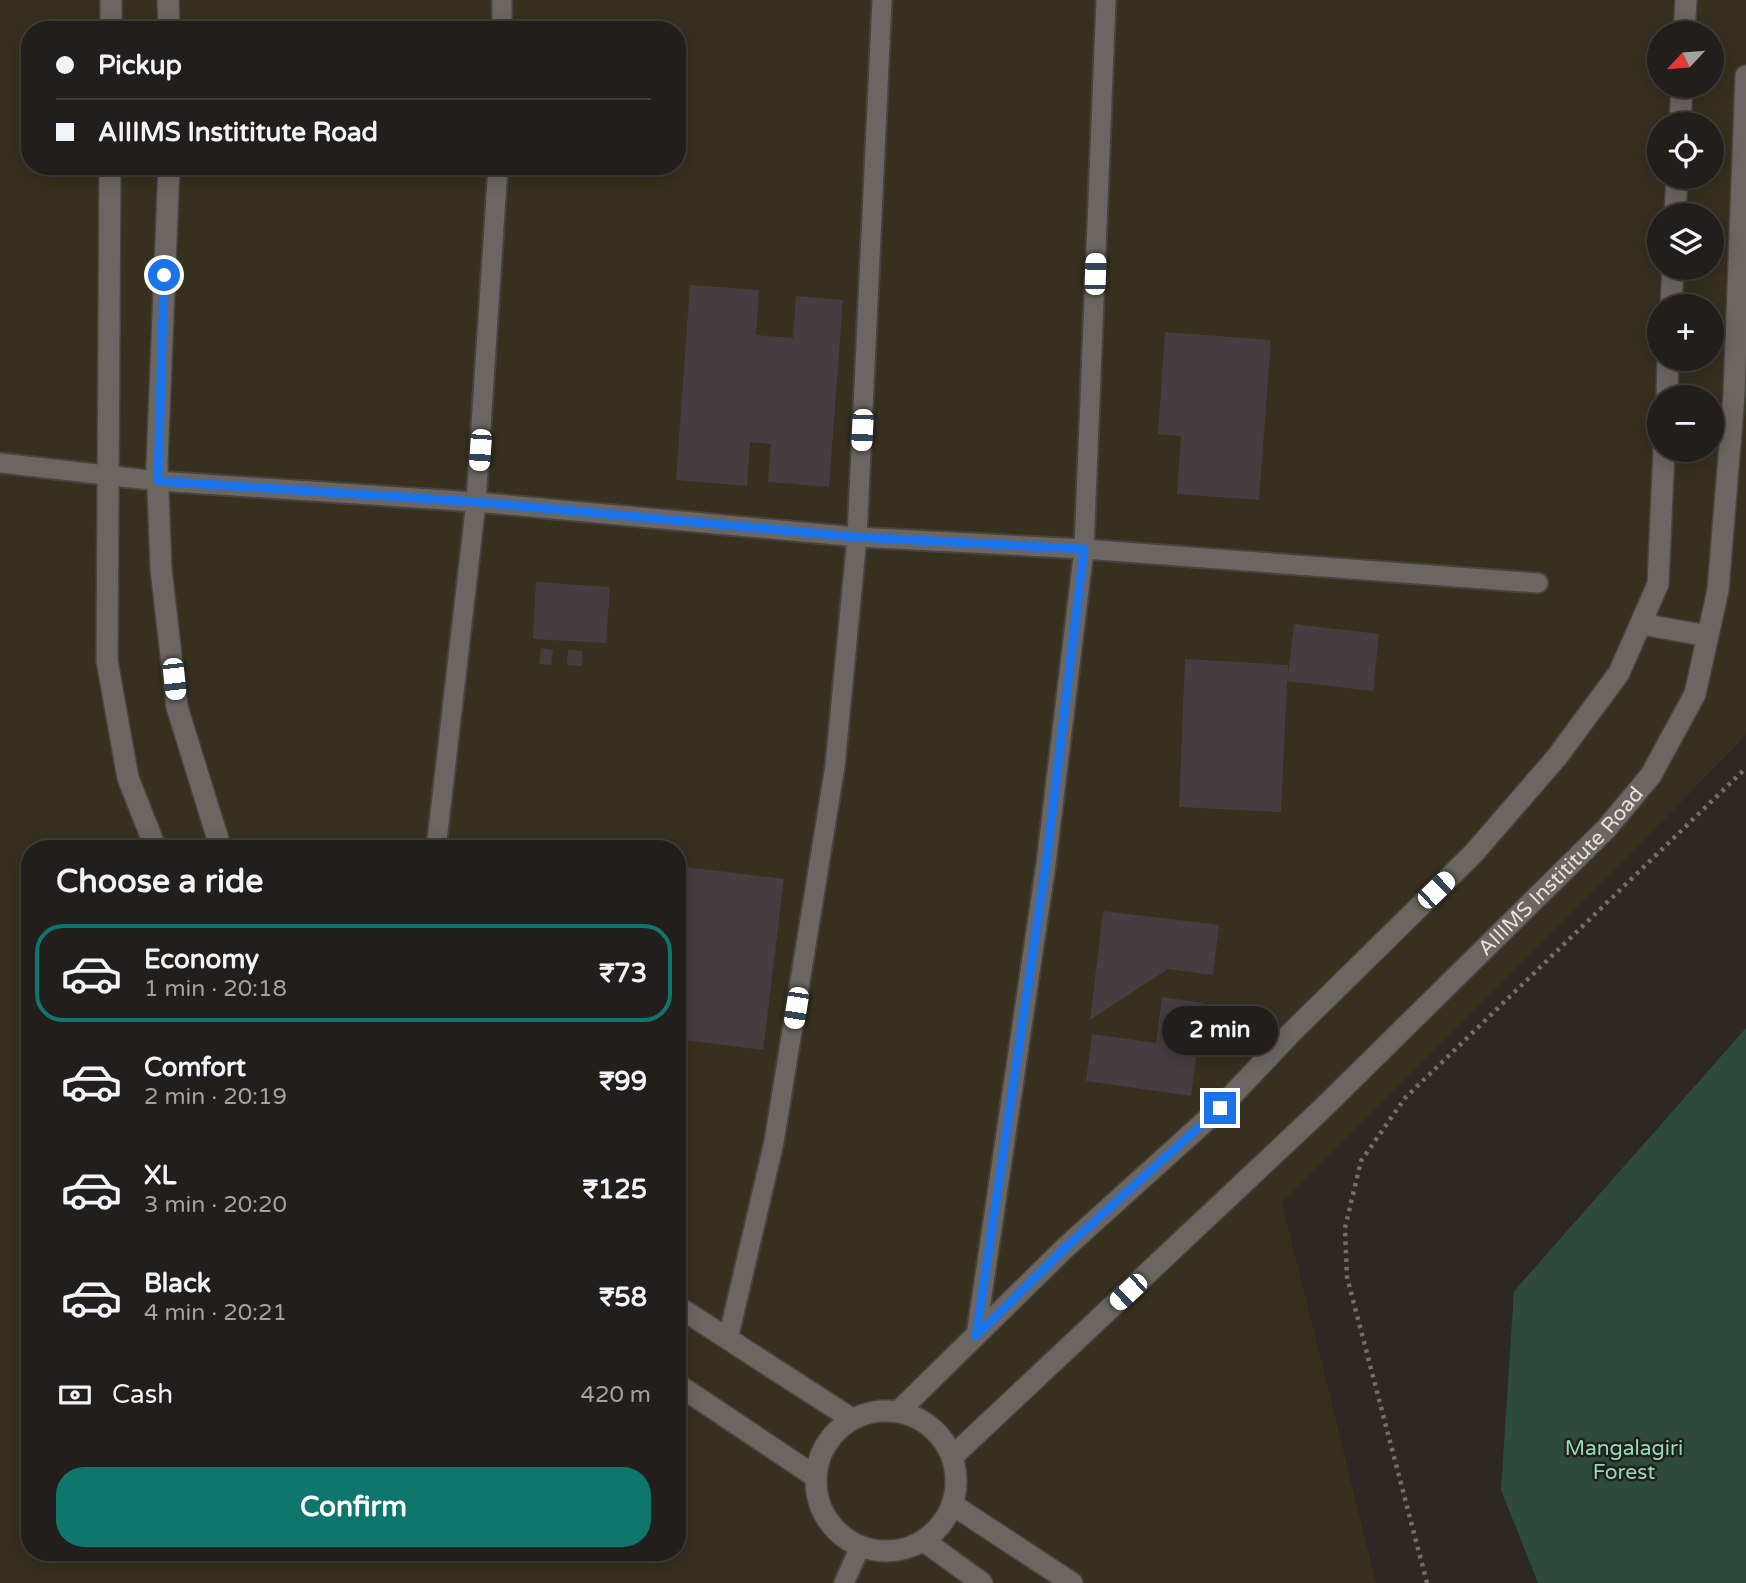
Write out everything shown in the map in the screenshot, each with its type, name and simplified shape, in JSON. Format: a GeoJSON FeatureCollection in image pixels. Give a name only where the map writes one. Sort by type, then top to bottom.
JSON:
{"type":"FeatureCollection","features":[{"type":"Feature","properties":{"kind":"street"},"geometry":{"type":"LineString","coordinates":[[111,0],[111,21]]}},
{"type":"Feature","properties":{"kind":"street"},"geometry":{"type":"LineString","coordinates":[[168,0],[169,21]]}},
{"type":"Feature","properties":{"kind":"street"},"geometry":{"type":"LineString","coordinates":[[1685,21],[1686,0]]}},
{"type":"Feature","properties":{"kind":"street","name":"AIIIMS Instititute Road"},"geometry":{"type":"LineString","coordinates":[[952,1457],[1321,1110],[1606,830],[1651,775],[1695,694],[1718,590],[1734,395],[1746,76]]}},
{"type":"Feature","properties":{"kind":"street"},"geometry":{"type":"LineString","coordinates":[[110,175],[107,661],[128,778],[152,840]]}},
{"type":"Feature","properties":{"kind":"street"},"geometry":{"type":"LineString","coordinates":[[169,175],[158,481],[162,569],[177,707],[218,840]]}},
{"type":"Feature","properties":{"kind":"street"},"geometry":{"type":"LineString","coordinates":[[899,1411],[1066,1247],[1220,1108],[1291,1033],[1473,854],[1557,757],[1619,673],[1658,584],[1663,462]]}},
{"type":"Feature","properties":{"kind":"street"},"geometry":{"type":"LineString","coordinates":[[1641,624],[1708,636]]}},
{"type":"Feature","properties":{"kind":"street"},"geometry":{"type":"LineString","coordinates":[[686,1312],[852,1419]]}},
{"type":"Feature","properties":{"kind":"street"},"geometry":{"type":"LineString","coordinates":[[686,1390],[816,1477]]}},
{"type":"Feature","properties":{"kind":"street"},"geometry":{"type":"LineString","coordinates":[[874,1411],[899,1411],[922,1420],[940,1436],[952,1457],[957,1481],[953,1505],[941,1526],[924,1541],[904,1549],[882,1552],[860,1547],[841,1536],[826,1519],[818,1498],[816,1477],[820,1455],[833,1434],[852,1419],[874,1411]]}},
{"type":"Feature","properties":{"kind":"street"},"geometry":{"type":"LineString","coordinates":[[953,1505],[1072,1583]]}},
{"type":"Feature","properties":{"kind":"street"},"geometry":{"type":"LineString","coordinates":[[924,1541],[982,1583]]}},
{"type":"Feature","properties":{"kind":"lane"},"geometry":{"type":"LineString","coordinates":[[502,0],[502,21]]}},
{"type":"Feature","properties":{"kind":"lane"},"geometry":{"type":"LineString","coordinates":[[728,1339],[774,1142],[835,766],[856,537],[882,0]]}},
{"type":"Feature","properties":{"kind":"lane"},"geometry":{"type":"LineString","coordinates":[[976,1336],[1046,864],[1084,549],[1106,0]]}},
{"type":"Feature","properties":{"kind":"lane"},"geometry":{"type":"LineString","coordinates":[[437,840],[477,502],[497,175]]}},
{"type":"Feature","properties":{"kind":"lane"},"geometry":{"type":"LineString","coordinates":[[0,463],[158,481],[477,502],[856,537],[1084,549],[1538,583]]}},
{"type":"Feature","properties":{"kind":"lane"},"geometry":{"type":"LineString","coordinates":[[844,1583],[860,1547]]}},
{"type":"Feature","properties":{"kind":"path"},"geometry":{"type":"LineString","coordinates":[[1427,1583],[1347,1278],[1345,1228],[1361,1161],[1405,1098],[1746,768]]}},
{"type":"Feature","properties":{"kind":"shaded area"},"geometry":{"type":"Polygon","coordinates":[[[0,0],[1746,0],[1746,735],[1282,1202],[1376,1583],[0,1583],[0,0]]]}},
{"type":"Feature","properties":{"kind":"green space","name":"Mangalagiri Forest"},"geometry":{"type":"Polygon","coordinates":[[[1746,1028],[1746,1583],[1538,1583],[1501,1490],[1514,1291],[1746,1028]]]}},
{"type":"Feature","properties":{"kind":"building"},"geometry":{"type":"Polygon","coordinates":[[[690,285],[759,290],[756,335],[793,338],[796,296],[843,300],[829,487],[768,482],[771,444],[750,442],[747,486],[676,480],[690,285]]]}},
{"type":"Feature","properties":{"kind":"building"},"geometry":{"type":"Polygon","coordinates":[[[1165,332],[1271,340],[1259,500],[1177,494],[1181,436],[1158,434],[1165,332]]]}},
{"type":"Feature","properties":{"kind":"building"},"geometry":{"type":"Polygon","coordinates":[[[536,582],[610,587],[606,643],[533,639],[536,582]]]}},
{"type":"Feature","properties":{"kind":"building"},"geometry":{"type":"Polygon","coordinates":[[[1294,624],[1379,634],[1373,691],[1287,681],[1281,812],[1179,807],[1185,659],[1288,665],[1288,674],[1294,624]]]}},
{"type":"Feature","properties":{"kind":"building"},"geometry":{"type":"Polygon","coordinates":[[[541,648],[553,650],[551,665],[539,664],[541,648]]]}},
{"type":"Feature","properties":{"kind":"building"},"geometry":{"type":"Polygon","coordinates":[[[568,650],[582,651],[582,666],[567,665],[568,650]]]}},
{"type":"Feature","properties":{"kind":"building"},"geometry":{"type":"Polygon","coordinates":[[[686,867],[784,879],[763,1050],[686,1040],[686,867]]]}},
{"type":"Feature","properties":{"kind":"building"},"geometry":{"type":"Polygon","coordinates":[[[1103,911],[1219,925],[1213,975],[1168,969],[1090,1020],[1103,911]]]}},
{"type":"Feature","properties":{"kind":"building"},"geometry":{"type":"Polygon","coordinates":[[[1162,997],[1203,1003],[1191,1096],[1086,1081],[1092,1034],[1156,1043],[1162,997]]]}},
{"type":"Feature","properties":{"kind":"route"},"geometry":{"type":"LineString","coordinates":[[164,275],[158,481],[477,502],[856,537],[1084,549],[1046,864],[976,1336],[1066,1247],[1220,1108]]}}]}
